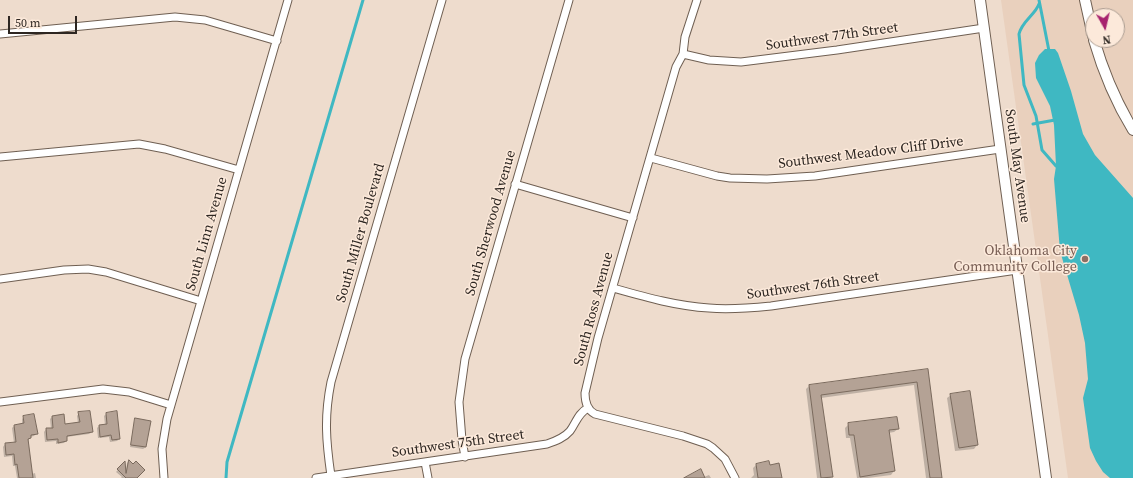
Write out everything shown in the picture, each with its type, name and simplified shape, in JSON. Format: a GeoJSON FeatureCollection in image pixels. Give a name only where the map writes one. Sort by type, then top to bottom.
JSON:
{"type":"FeatureCollection","features":[{"type":"Feature","properties":{"kind":"main road","name":"South May Avenue"},"geometry":{"type":"LineString","coordinates":[[980,0],[1046,478]]}},
{"type":"Feature","properties":{"kind":"main road"},"geometry":{"type":"LineString","coordinates":[[1097,48],[1105,72],[1133,130]]}},
{"type":"Feature","properties":{"kind":"street","name":"South Linn Avenue"},"geometry":{"type":"LineString","coordinates":[[164,478],[162,454],[163,439],[171,405],[288,0]]}},
{"type":"Feature","properties":{"kind":"street","name":"South Miller Boulevard"},"geometry":{"type":"LineString","coordinates":[[331,476],[326,430],[331,382],[442,0]]}},
{"type":"Feature","properties":{"kind":"street","name":"South Sherwood Avenue"},"geometry":{"type":"LineString","coordinates":[[465,456],[462,440],[459,402],[465,359],[569,0]]}},
{"type":"Feature","properties":{"kind":"street","name":"South Ross Avenue"},"geometry":{"type":"LineString","coordinates":[[588,408],[585,393],[613,288],[676,67],[683,54],[685,37],[697,0]]}},
{"type":"Feature","properties":{"kind":"street"},"geometry":{"type":"LineString","coordinates":[[0,34],[176,17],[205,20],[277,40]]}},
{"type":"Feature","properties":{"kind":"street","name":"Southwest 77th Street"},"geometry":{"type":"LineString","coordinates":[[683,54],[710,60],[741,62],[837,50],[984,28]]}},
{"type":"Feature","properties":{"kind":"street"},"geometry":{"type":"LineString","coordinates":[[0,157],[139,144],[165,149],[239,170]]}},
{"type":"Feature","properties":{"kind":"street","name":"Southwest Meadow Cliff Drive"},"geometry":{"type":"LineString","coordinates":[[651,158],[716,176],[750,179],[780,179],[815,176],[1000,149]]}},
{"type":"Feature","properties":{"kind":"street"},"geometry":{"type":"LineString","coordinates":[[515,184],[633,218]]}},
{"type":"Feature","properties":{"kind":"street"},"geometry":{"type":"LineString","coordinates":[[0,279],[88,268],[106,272],[201,301]]}},
{"type":"Feature","properties":{"kind":"street","name":"Southwest 76th Street"},"geometry":{"type":"LineString","coordinates":[[613,288],[664,302],[689,306],[710,308],[743,308],[771,306],[1017,270]]}},
{"type":"Feature","properties":{"kind":"street"},"geometry":{"type":"LineString","coordinates":[[0,402],[103,389],[129,392],[171,405]]}},
{"type":"Feature","properties":{"kind":"street"},"geometry":{"type":"LineString","coordinates":[[588,408],[592,413],[683,436],[707,444],[725,459],[735,478]]}},
{"type":"Feature","properties":{"kind":"street","name":"Southwest 75th Street"},"geometry":{"type":"LineString","coordinates":[[316,478],[536,446],[554,442],[565,435],[580,414],[588,408]]}},
{"type":"Feature","properties":{"kind":"street"},"geometry":{"type":"LineString","coordinates":[[425,462],[428,478]]}},
{"type":"Feature","properties":{"kind":"shaded area","name":"Oklahoma City Community College"},"geometry":{"type":"Polygon","coordinates":[[[1001,0],[1133,0],[1133,478],[1068,478],[1001,0]]]}},
{"type":"Feature","properties":{"kind":"water"},"geometry":{"type":"Polygon","coordinates":[[[1045,49],[1055,49],[1058,53],[1071,91],[1083,134],[1095,155],[1133,198],[1133,478],[1110,478],[1103,472],[1090,448],[1083,398],[1088,379],[1085,343],[1079,315],[1060,251],[1054,179],[1056,166],[1054,125],[1050,106],[1036,78],[1035,63],[1039,55],[1045,49]]]}},
{"type":"Feature","properties":{"kind":"building"},"geometry":{"type":"Polygon","coordinates":[[[928,369],[942,478],[930,478],[917,382],[821,395],[833,477],[821,478],[809,385],[928,369]]]}},
{"type":"Feature","properties":{"kind":"building"},"geometry":{"type":"Polygon","coordinates":[[[970,391],[978,445],[959,448],[950,394],[970,391]]]}},
{"type":"Feature","properties":{"kind":"building"},"geometry":{"type":"Polygon","coordinates":[[[90,411],[93,432],[67,436],[67,441],[58,443],[58,439],[47,440],[46,428],[53,428],[52,416],[64,414],[65,424],[80,422],[78,412],[90,411]]]}},
{"type":"Feature","properties":{"kind":"building"},"geometry":{"type":"Polygon","coordinates":[[[117,411],[120,439],[112,440],[111,435],[100,437],[99,425],[107,424],[106,413],[117,411]]]}},
{"type":"Feature","properties":{"kind":"building"},"geometry":{"type":"Polygon","coordinates":[[[34,414],[38,434],[31,435],[31,438],[28,439],[33,478],[19,478],[17,464],[15,465],[14,454],[6,455],[5,443],[16,442],[14,425],[24,423],[23,416],[34,414]]]}},
{"type":"Feature","properties":{"kind":"building"},"geometry":{"type":"Polygon","coordinates":[[[897,417],[899,429],[889,430],[895,471],[860,477],[854,435],[849,435],[848,423],[897,417]]]}},
{"type":"Feature","properties":{"kind":"building"},"geometry":{"type":"Polygon","coordinates":[[[135,418],[151,421],[146,447],[131,445],[135,418]]]}},
{"type":"Feature","properties":{"kind":"building"},"geometry":{"type":"Polygon","coordinates":[[[129,460],[133,464],[136,461],[145,470],[137,478],[126,478],[117,469],[125,461],[126,473],[129,460]]]}},
{"type":"Feature","properties":{"kind":"building"},"geometry":{"type":"Polygon","coordinates":[[[769,461],[770,465],[779,463],[782,478],[758,478],[756,464],[769,461]]]}},
{"type":"Feature","properties":{"kind":"building"},"geometry":{"type":"Polygon","coordinates":[[[701,469],[705,478],[684,478],[701,469]]]}},
{"type":"Feature","properties":{"kind":"waterway"},"geometry":{"type":"LineString","coordinates":[[226,478],[227,462],[363,0]]}},
{"type":"Feature","properties":{"kind":"waterway"},"geometry":{"type":"LineString","coordinates":[[1039,0],[1049,51]]}},
{"type":"Feature","properties":{"kind":"waterway"},"geometry":{"type":"LineString","coordinates":[[1039,4],[1035,12],[1023,25],[1019,34],[1024,85],[1036,116],[1042,150],[1056,166]]}},
{"type":"Feature","properties":{"kind":"waterway"},"geometry":{"type":"LineString","coordinates":[[1033,124],[1055,120]]}},
{"type":"Feature","properties":{"kind":"place","name":"Oklahoma City Community College"},"geometry":{"type":"Point","coordinates":[1085,259]}}]}
